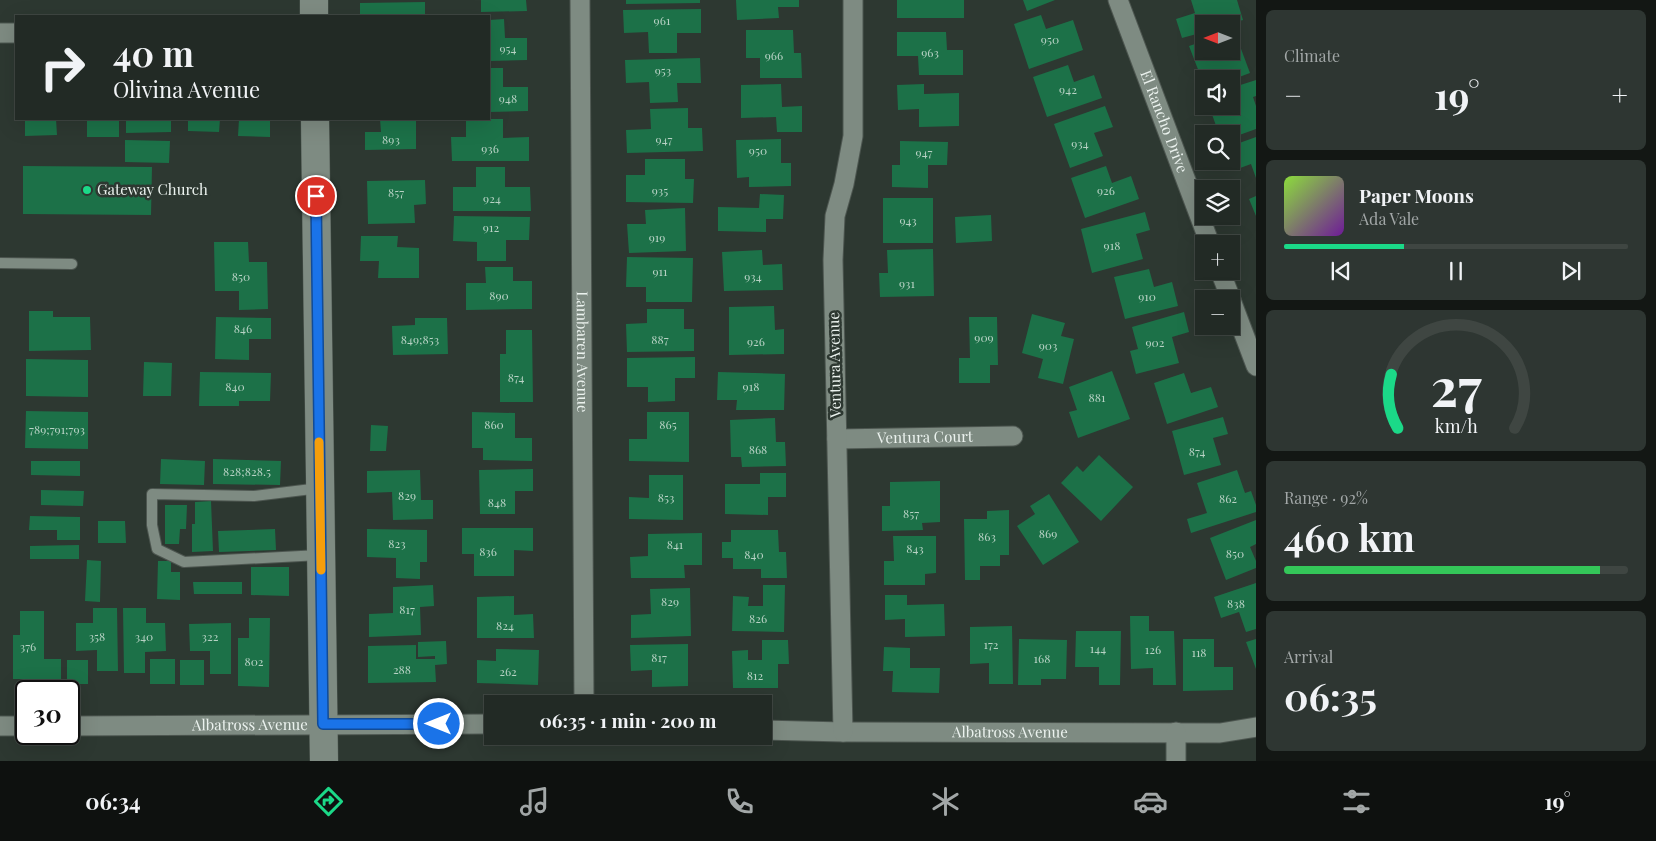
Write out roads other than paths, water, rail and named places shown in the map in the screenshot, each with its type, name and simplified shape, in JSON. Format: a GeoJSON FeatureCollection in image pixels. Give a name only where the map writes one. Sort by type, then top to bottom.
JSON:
{"type":"FeatureCollection","features":[{"type":"Feature","properties":{"kind":"street"},"geometry":{"type":"LineString","coordinates":[[314,0],[314,15]]}},
{"type":"Feature","properties":{"kind":"street","name":"Lambaren Avenue"},"geometry":{"type":"LineString","coordinates":[[580,0],[584,695]]}},
{"type":"Feature","properties":{"kind":"street","name":"Ventura Avenue"},"geometry":{"type":"LineString","coordinates":[[843,732],[833,260],[835,216],[844,184],[853,136],[853,0]]}},
{"type":"Feature","properties":{"kind":"street","name":"El Rancho Drive"},"geometry":{"type":"LineString","coordinates":[[1118,0],[1207,235]]}},
{"type":"Feature","properties":{"kind":"street"},"geometry":{"type":"LineString","coordinates":[[0,33],[15,32]]}},
{"type":"Feature","properties":{"kind":"street"},"geometry":{"type":"LineString","coordinates":[[315,120],[324,761]]}},
{"type":"Feature","properties":{"kind":"street"},"geometry":{"type":"LineString","coordinates":[[1240,323],[1256,366]]}},
{"type":"Feature","properties":{"kind":"street","name":"Ventura Court"},"geometry":{"type":"LineString","coordinates":[[837,439],[1013,436]]}},
{"type":"Feature","properties":{"kind":"street","name":"Albatross Avenue"},"geometry":{"type":"LineString","coordinates":[[80,726],[484,724]]}},
{"type":"Feature","properties":{"kind":"street"},"geometry":{"type":"LineString","coordinates":[[0,726],[15,726]]}},
{"type":"Feature","properties":{"kind":"street","name":"Albatross Avenue"},"geometry":{"type":"LineString","coordinates":[[772,730],[1220,733],[1256,727]]}},
{"type":"Feature","properties":{"kind":"street"},"geometry":{"type":"LineString","coordinates":[[1176,732],[1176,761]]}},
{"type":"Feature","properties":{"kind":"lane"},"geometry":{"type":"LineString","coordinates":[[0,263],[72,264]]}},
{"type":"Feature","properties":{"kind":"lane"},"geometry":{"type":"LineString","coordinates":[[320,488],[254,496],[152,494],[152,525],[157,548],[184,562],[321,555]]}},
{"type":"Feature","properties":{"kind":"place","name":"Gateway Church"},"geometry":{"type":"Point","coordinates":[87,190]}}]}
